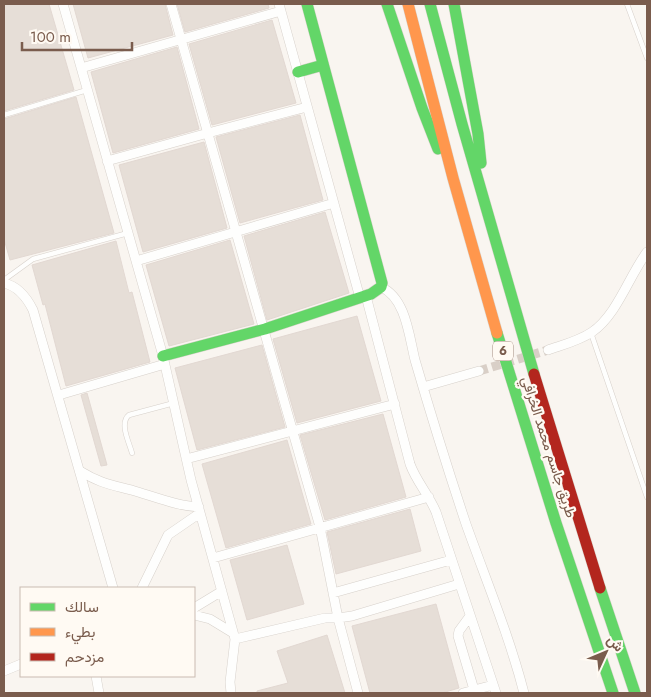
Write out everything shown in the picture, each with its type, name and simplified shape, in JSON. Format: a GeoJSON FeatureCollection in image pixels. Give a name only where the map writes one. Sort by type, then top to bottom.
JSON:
{"type":"FeatureCollection","features":[{"type":"Feature","properties":{"kind":"main road"},"geometry":{"type":"LineString","coordinates":[[164,360],[363,297],[381,288],[382,283],[307,4]]}},
{"type":"Feature","properties":{"kind":"main road"},"geometry":{"type":"LineString","coordinates":[[387,4],[428,125],[458,192]]}},
{"type":"Feature","properties":{"kind":"main road","name":"طريق جاسم محمد الخرافي"},"geometry":{"type":"LineString","coordinates":[[408,4],[500,341],[584,609],[613,693]]}},
{"type":"Feature","properties":{"kind":"main road","name":"طريق جاسم محمد الخرافي"},"geometry":{"type":"LineString","coordinates":[[430,4],[445,67],[564,477],[605,607],[635,693]]}},
{"type":"Feature","properties":{"kind":"main road"},"geometry":{"type":"LineString","coordinates":[[454,4],[478,134],[486,207]]}},
{"type":"Feature","properties":{"kind":"main road"},"geometry":{"type":"LineString","coordinates":[[298,72],[323,66]]}},
{"type":"Feature","properties":{"kind":"street"},"geometry":{"type":"LineString","coordinates":[[63,4],[164,360],[186,459],[234,636],[230,682],[231,693]]}},
{"type":"Feature","properties":{"kind":"street"},"geometry":{"type":"LineString","coordinates":[[171,4],[320,527],[338,618],[358,693]]}},
{"type":"Feature","properties":{"kind":"street"},"geometry":{"type":"LineString","coordinates":[[81,68],[182,40],[280,7],[334,203],[363,297],[410,464],[415,477],[429,496],[436,512],[494,689],[463,693]]}},
{"type":"Feature","properties":{"kind":"street"},"geometry":{"type":"LineString","coordinates":[[107,161],[307,108]]}},
{"type":"Feature","properties":{"kind":"street"},"geometry":{"type":"LineString","coordinates":[[136,261],[235,230],[334,203]]}},
{"type":"Feature","properties":{"kind":"street"},"geometry":{"type":"LineString","coordinates":[[548,350],[591,333],[605,320],[647,252]]}},
{"type":"Feature","properties":{"kind":"street"},"geometry":{"type":"LineString","coordinates":[[4,282],[20,292],[31,305],[42,336],[113,587]]}},
{"type":"Feature","properties":{"kind":"street"},"geometry":{"type":"LineString","coordinates":[[381,288],[392,294],[400,305],[423,387],[466,524],[510,642],[524,693]]}},
{"type":"Feature","properties":{"kind":"street"},"geometry":{"type":"LineString","coordinates":[[58,395],[164,360]]}},
{"type":"Feature","properties":{"kind":"street"},"geometry":{"type":"LineString","coordinates":[[423,387],[479,371]]}},
{"type":"Feature","properties":{"kind":"street"},"geometry":{"type":"LineString","coordinates":[[186,459],[394,404]]}},
{"type":"Feature","properties":{"kind":"street"},"geometry":{"type":"LineString","coordinates":[[80,470],[107,485],[199,510]]}},
{"type":"Feature","properties":{"kind":"street"},"geometry":{"type":"LineString","coordinates":[[212,558],[429,496]]}},
{"type":"Feature","properties":{"kind":"street"},"geometry":{"type":"LineString","coordinates":[[142,587],[168,535],[199,510]]}},
{"type":"Feature","properties":{"kind":"street"},"geometry":{"type":"LineString","coordinates":[[333,593],[452,560]]}},
{"type":"Feature","properties":{"kind":"street"},"geometry":{"type":"LineString","coordinates":[[195,615],[210,619],[234,636],[325,618],[352,616],[459,584]]}},
{"type":"Feature","properties":{"kind":"street"},"geometry":{"type":"LineString","coordinates":[[195,607],[222,590]]}},
{"type":"Feature","properties":{"kind":"street"},"geometry":{"type":"LineString","coordinates":[[470,616],[459,631],[458,636],[475,692]]}},
{"type":"Feature","properties":{"kind":"street"},"geometry":{"type":"LineString","coordinates":[[4,671],[20,664]]}},
{"type":"Feature","properties":{"kind":"street"},"geometry":{"type":"LineString","coordinates":[[96,677],[99,693]]}},
{"type":"Feature","properties":{"kind":"lane"},"geometry":{"type":"LineString","coordinates":[[626,4],[647,58]]}},
{"type":"Feature","properties":{"kind":"lane"},"geometry":{"type":"LineString","coordinates":[[4,115],[87,90]]}},
{"type":"Feature","properties":{"kind":"lane"},"geometry":{"type":"LineString","coordinates":[[4,282],[33,259],[128,233]]}},
{"type":"Feature","properties":{"kind":"lane"},"geometry":{"type":"LineString","coordinates":[[591,333],[647,497]]}},
{"type":"Feature","properties":{"kind":"lane"},"geometry":{"type":"LineString","coordinates":[[132,453],[124,423],[127,416],[174,403]]}},
{"type":"Feature","properties":{"kind":"building"},"geometry":{"type":"Polygon","coordinates":[[[4,4],[49,4],[74,90],[4,111],[4,4]]]}},
{"type":"Feature","properties":{"kind":"building"},"geometry":{"type":"Polygon","coordinates":[[[73,4],[165,4],[173,35],[88,58],[73,4]]]}},
{"type":"Feature","properties":{"kind":"building"},"geometry":{"type":"Polygon","coordinates":[[[177,4],[268,4],[269,8],[185,32],[177,4]]]}},
{"type":"Feature","properties":{"kind":"building"},"geometry":{"type":"Polygon","coordinates":[[[272,20],[296,103],[212,125],[189,44],[272,20]]]}},
{"type":"Feature","properties":{"kind":"building"},"geometry":{"type":"Polygon","coordinates":[[[177,47],[199,129],[113,153],[91,72],[177,47]]]}},
{"type":"Feature","properties":{"kind":"building"},"geometry":{"type":"Polygon","coordinates":[[[76,97],[114,233],[10,260],[4,239],[4,119],[76,97]]]}},
{"type":"Feature","properties":{"kind":"building"},"geometry":{"type":"Polygon","coordinates":[[[300,115],[323,200],[240,223],[216,137],[300,115]]]}},
{"type":"Feature","properties":{"kind":"building"},"geometry":{"type":"Polygon","coordinates":[[[204,142],[227,228],[143,252],[119,165],[204,142]]]}},
{"type":"Feature","properties":{"kind":"building"},"geometry":{"type":"Polygon","coordinates":[[[325,212],[349,293],[267,320],[244,236],[325,212]]]}},
{"type":"Feature","properties":{"kind":"building"},"geometry":{"type":"Polygon","coordinates":[[[230,240],[254,324],[169,346],[146,265],[230,240]]]}},
{"type":"Feature","properties":{"kind":"building"},"geometry":{"type":"Polygon","coordinates":[[[116,241],[129,293],[132,292],[150,362],[66,386],[45,304],[43,305],[32,265],[116,241]]]}},
{"type":"Feature","properties":{"kind":"building"},"geometry":{"type":"Polygon","coordinates":[[[357,316],[381,401],[297,423],[273,339],[357,316]]]}},
{"type":"Feature","properties":{"kind":"building"},"geometry":{"type":"Polygon","coordinates":[[[262,345],[285,427],[197,450],[175,368],[262,345]]]}},
{"type":"Feature","properties":{"kind":"building"},"geometry":{"type":"Polygon","coordinates":[[[87,393],[107,465],[101,466],[81,395],[87,393]]]}},
{"type":"Feature","properties":{"kind":"building"},"geometry":{"type":"Polygon","coordinates":[[[383,414],[406,497],[325,520],[300,435],[383,414]]]}},
{"type":"Feature","properties":{"kind":"building"},"geometry":{"type":"Polygon","coordinates":[[[287,440],[311,524],[226,548],[202,464],[287,440]]]}},
{"type":"Feature","properties":{"kind":"building"},"geometry":{"type":"Polygon","coordinates":[[[410,509],[421,551],[336,574],[327,532],[410,509]]]}},
{"type":"Feature","properties":{"kind":"building"},"geometry":{"type":"Polygon","coordinates":[[[287,545],[304,604],[247,620],[230,560],[287,545]]]}},
{"type":"Feature","properties":{"kind":"building"},"geometry":{"type":"Polygon","coordinates":[[[436,604],[459,688],[442,693],[370,693],[352,626],[436,604]]]}},
{"type":"Feature","properties":{"kind":"building"},"geometry":{"type":"Polygon","coordinates":[[[327,635],[345,693],[257,693],[257,691],[288,683],[277,651],[327,635]]]}},
{"type":"Feature","properties":{"kind":"tunnel"},"geometry":{"type":"LineString","coordinates":[[479,371],[548,350]]}},
{"type":"Feature","properties":{"kind":"traffic: fast"},"geometry":{"type":"LineString","coordinates":[[163,356],[265,329],[371,294],[381,287],[382,283],[307,4]]}},
{"type":"Feature","properties":{"kind":"traffic: fast"},"geometry":{"type":"LineString","coordinates":[[387,4],[438,149]]}},
{"type":"Feature","properties":{"kind":"traffic: fast"},"geometry":{"type":"LineString","coordinates":[[430,4],[462,124],[534,374]]}},
{"type":"Feature","properties":{"kind":"traffic: fast"},"geometry":{"type":"LineString","coordinates":[[454,4],[478,134],[481,163]]}},
{"type":"Feature","properties":{"kind":"traffic: fast"},"geometry":{"type":"LineString","coordinates":[[298,72],[323,65]]}},
{"type":"Feature","properties":{"kind":"traffic: fast"},"geometry":{"type":"LineString","coordinates":[[497,333],[556,523],[613,693]]}},
{"type":"Feature","properties":{"kind":"traffic: fast"},"geometry":{"type":"LineString","coordinates":[[600,588],[635,693]]}},
{"type":"Feature","properties":{"kind":"traffic: slow"},"geometry":{"type":"LineString","coordinates":[[408,4],[453,178],[497,333]]}},
{"type":"Feature","properties":{"kind":"traffic: jam"},"geometry":{"type":"LineString","coordinates":[[534,374],[600,588]]}}]}
